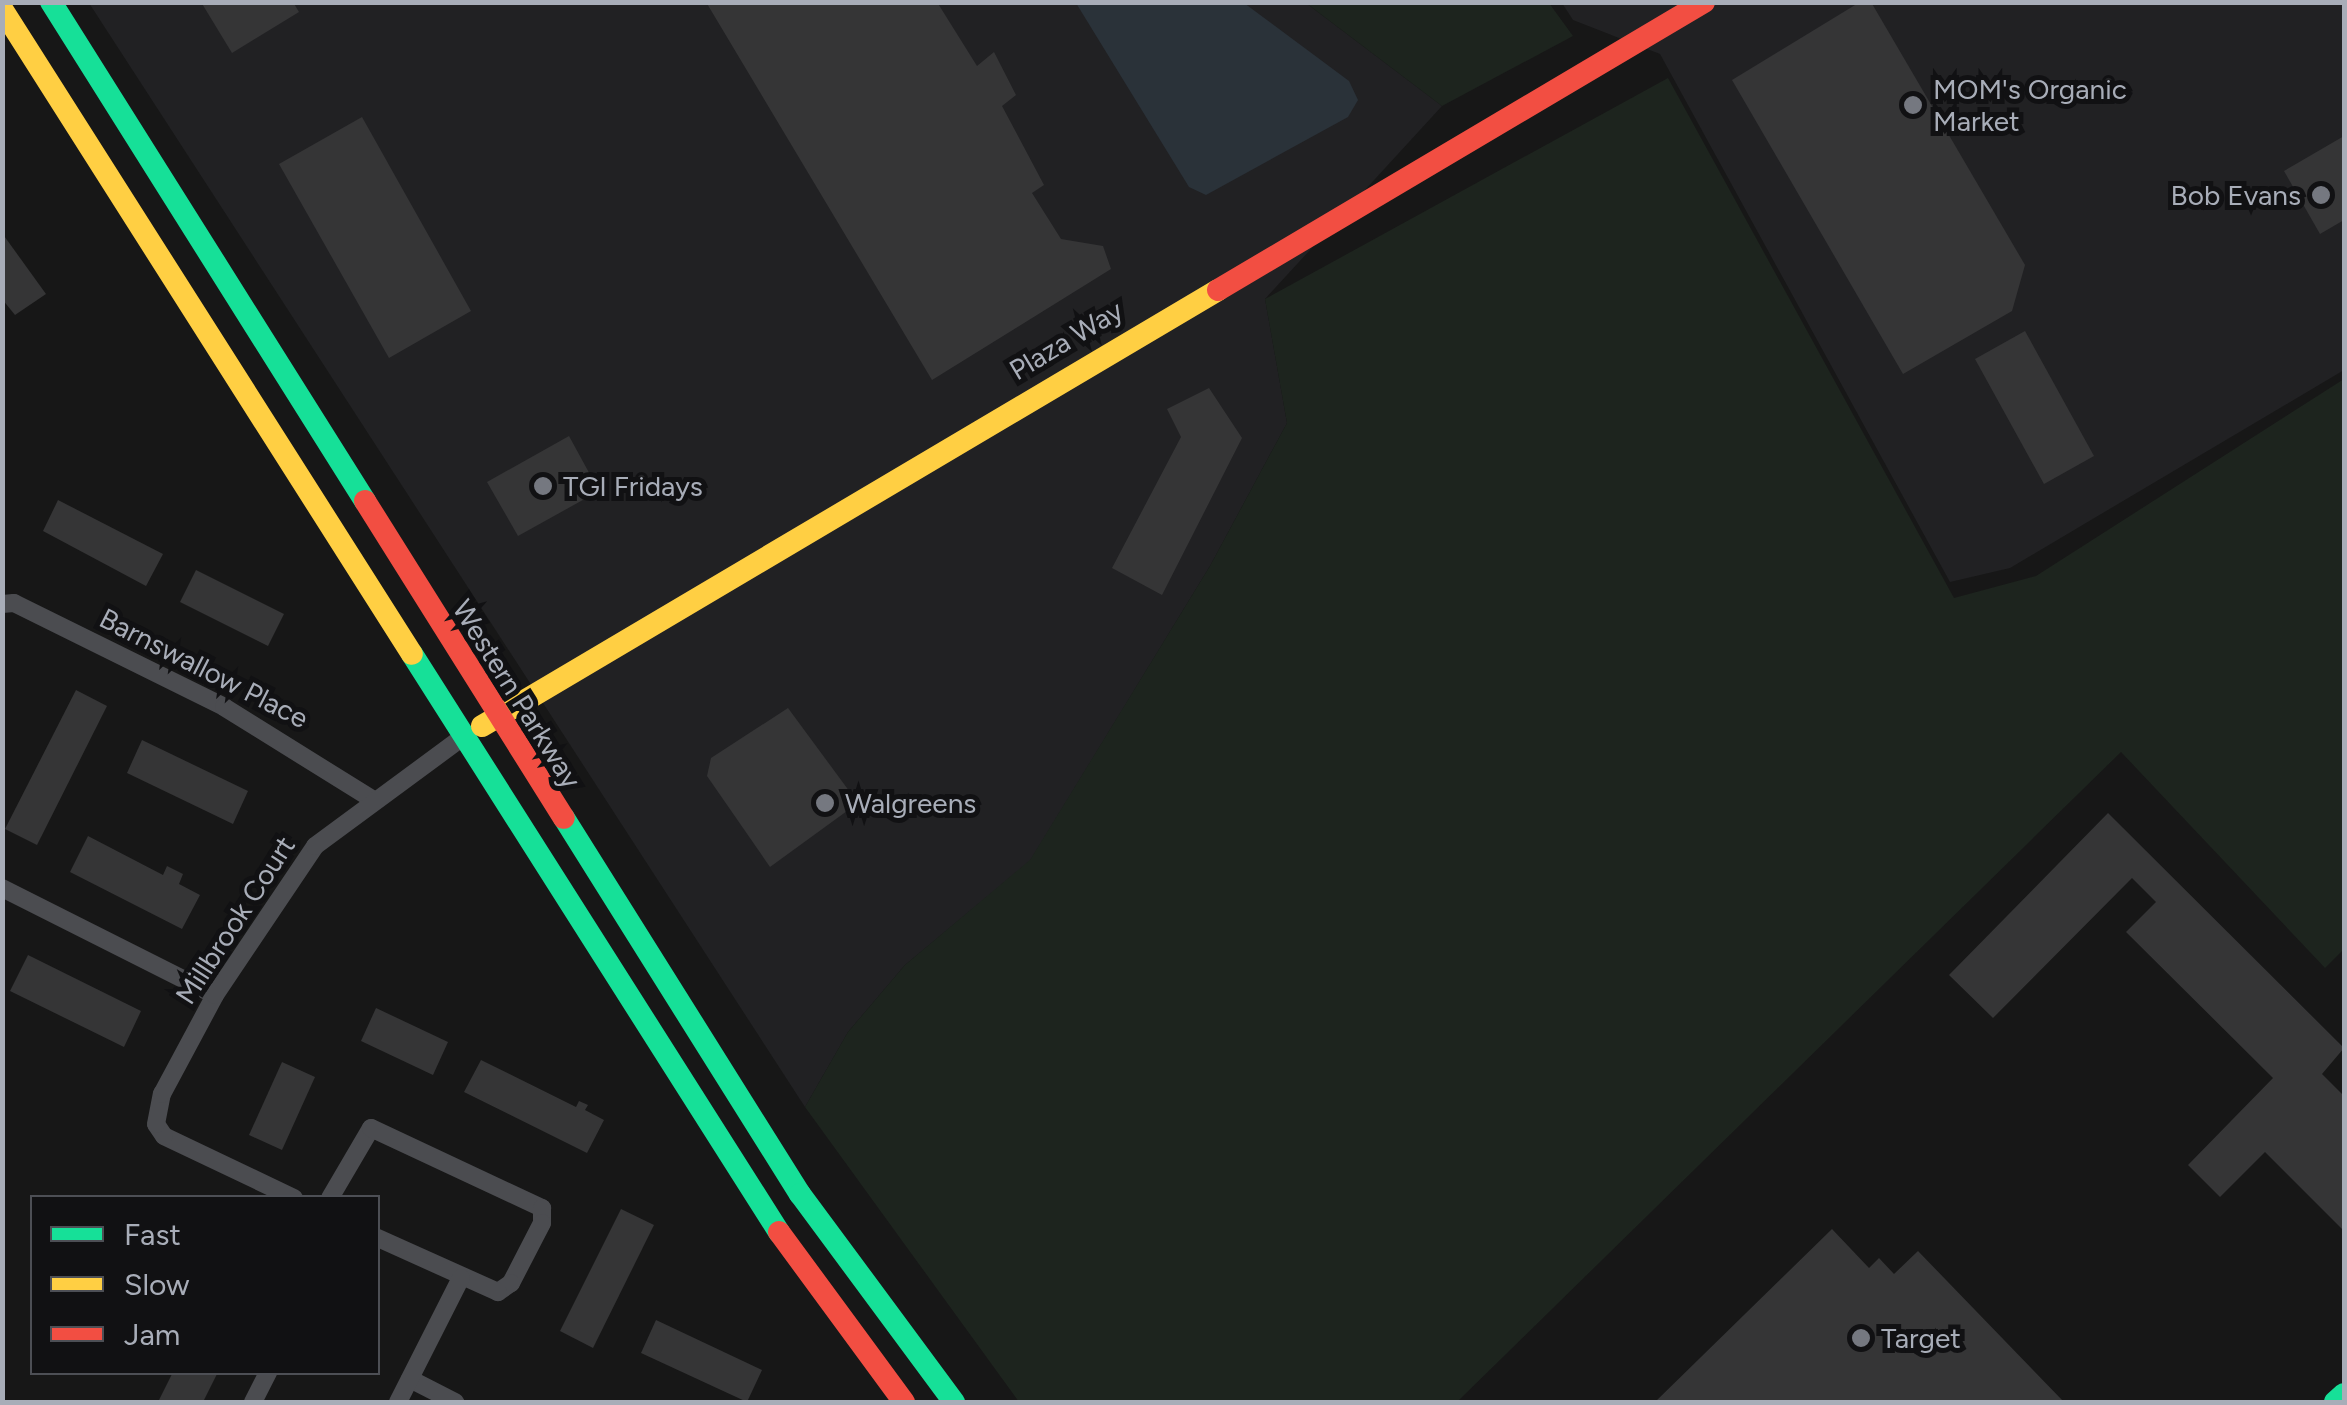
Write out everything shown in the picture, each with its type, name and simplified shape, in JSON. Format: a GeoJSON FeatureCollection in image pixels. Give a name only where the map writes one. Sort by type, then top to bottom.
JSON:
{"type":"FeatureCollection","features":[{"type":"Feature","properties":{"kind":"main road","name":"Western Parkway"},"geometry":{"type":"LineString","coordinates":[[51,2],[495,718],[800,1194],[954,1402]]}},
{"type":"Feature","properties":{"kind":"main road","name":"Plaza Way"},"geometry":{"type":"LineString","coordinates":[[463,738],[1704,2]]}},
{"type":"Feature","properties":{"kind":"main road"},"geometry":{"type":"LineString","coordinates":[[2,8],[783,1238],[904,1402]]}},
{"type":"Feature","properties":{"kind":"main road"},"geometry":{"type":"LineString","coordinates":[[2335,1402],[2344,1394]]}},
{"type":"Feature","properties":{"kind":"street","name":"Barnswallow Place"},"geometry":{"type":"LineString","coordinates":[[2,604],[224,707],[372,798]]}},
{"type":"Feature","properties":{"kind":"street","name":"Millbrook Court"},"geometry":{"type":"LineString","coordinates":[[288,1195],[164,1136],[156,1124],[162,1094],[215,995],[300,864],[372,798],[463,738]]}},
{"type":"Feature","properties":{"kind":"street"},"geometry":{"type":"LineString","coordinates":[[2,888],[215,995]]}},
{"type":"Feature","properties":{"kind":"street"},"geometry":{"type":"LineString","coordinates":[[332,1195],[371,1128],[529,1198],[542,1208],[542,1223],[511,1283],[488,1291],[380,1239]]}},
{"type":"Feature","properties":{"kind":"street"},"geometry":{"type":"LineString","coordinates":[[398,1402],[461,1278]]}},
{"type":"Feature","properties":{"kind":"street"},"geometry":{"type":"LineString","coordinates":[[253,1402],[266,1375]]}},
{"type":"Feature","properties":{"kind":"street"},"geometry":{"type":"LineString","coordinates":[[410,1379],[455,1402]]}},
{"type":"Feature","properties":{"kind":"shaded area"},"geometry":{"type":"Polygon","coordinates":[[[89,3],[1306,3],[1442,106],[1265,299],[1287,423],[1210,566],[1030,861],[905,965],[848,1032],[805,1107],[89,3]]]}},
{"type":"Feature","properties":{"kind":"shaded area"},"geometry":{"type":"Polygon","coordinates":[[[1076,3],[1244,3],[1349,81],[1358,100],[1348,117],[1206,195],[1189,187],[1076,3]]]}},
{"type":"Feature","properties":{"kind":"shaded area"},"geometry":{"type":"Polygon","coordinates":[[[1306,3],[1549,3],[1573,36],[1442,106],[1306,3]]]}},
{"type":"Feature","properties":{"kind":"shaded area"},"geometry":{"type":"Polygon","coordinates":[[[1562,3],[2344,3],[2344,370],[2010,568],[1950,582],[1660,54],[1573,20],[1562,3]]]}},
{"type":"Feature","properties":{"kind":"shaded area"},"geometry":{"type":"Polygon","coordinates":[[[1668,78],[1954,598],[2036,576],[2344,379],[2344,949],[2325,968],[2121,752],[1457,1402],[1019,1402],[805,1107],[848,1032],[905,965],[1030,860],[1210,566],[1287,423],[1265,299],[1668,78]]]}},
{"type":"Feature","properties":{"kind":"building"},"geometry":{"type":"Polygon","coordinates":[[[201,2],[293,2],[299,12],[232,53],[201,2]]]}},
{"type":"Feature","properties":{"kind":"building"},"geometry":{"type":"Polygon","coordinates":[[[706,2],[937,2],[977,66],[994,52],[1016,95],[1002,106],[1044,185],[1032,193],[1061,239],[1103,246],[1111,269],[932,380],[706,2]]]}},
{"type":"Feature","properties":{"kind":"building"},"geometry":{"type":"Polygon","coordinates":[[[1860,2],[1871,2],[2025,265],[2012,311],[1903,374],[1732,80],[1860,2]]]}},
{"type":"Feature","properties":{"kind":"building"},"geometry":{"type":"Polygon","coordinates":[[[362,117],[471,311],[389,358],[279,164],[362,117]]]}},
{"type":"Feature","properties":{"kind":"building","name":"Bob Evans"},"geometry":{"type":"Polygon","coordinates":[[[2344,136],[2344,220],[2320,234],[2284,171],[2344,136]]]}},
{"type":"Feature","properties":{"kind":"building"},"geometry":{"type":"Polygon","coordinates":[[[2,233],[46,294],[15,315],[2,299],[2,233]]]}},
{"type":"Feature","properties":{"kind":"building"},"geometry":{"type":"Polygon","coordinates":[[[2025,331],[2094,456],[2044,484],[1975,359],[2025,331]]]}},
{"type":"Feature","properties":{"kind":"building"},"geometry":{"type":"Polygon","coordinates":[[[1209,388],[1242,438],[1162,595],[1112,568],[1181,437],[1167,409],[1209,388]]]}},
{"type":"Feature","properties":{"kind":"building","name":"TGI Fridays"},"geometry":{"type":"Polygon","coordinates":[[[569,436],[599,491],[518,536],[487,482],[569,436]]]}},
{"type":"Feature","properties":{"kind":"building"},"geometry":{"type":"Polygon","coordinates":[[[58,500],[163,554],[146,586],[43,531],[58,500]]]}},
{"type":"Feature","properties":{"kind":"building"},"geometry":{"type":"Polygon","coordinates":[[[196,570],[284,614],[268,646],[180,602],[196,570]]]}},
{"type":"Feature","properties":{"kind":"building"},"geometry":{"type":"Polygon","coordinates":[[[76,690],[107,706],[37,845],[5,829],[76,690]]]}},
{"type":"Feature","properties":{"kind":"building","name":"Walgreens"},"geometry":{"type":"Polygon","coordinates":[[[788,708],[858,803],[770,867],[707,776],[711,758],[788,708]]]}},
{"type":"Feature","properties":{"kind":"building"},"geometry":{"type":"Polygon","coordinates":[[[142,740],[248,791],[233,824],[127,773],[142,740]]]}},
{"type":"Feature","properties":{"kind":"building"},"geometry":{"type":"Polygon","coordinates":[[[2108,813],[2344,1048],[2322,1074],[2344,1096],[2344,1231],[2265,1152],[2220,1197],[2188,1165],[2273,1078],[2126,932],[2156,902],[2132,878],[1993,1018],[1949,975],[2108,813]]]}},
{"type":"Feature","properties":{"kind":"building"},"geometry":{"type":"Polygon","coordinates":[[[88,836],[163,875],[167,866],[183,874],[179,884],[200,895],[182,929],[70,872],[88,836]]]}},
{"type":"Feature","properties":{"kind":"building"},"geometry":{"type":"Polygon","coordinates":[[[28,955],[141,1011],[124,1047],[10,991],[28,955]]]}},
{"type":"Feature","properties":{"kind":"building"},"geometry":{"type":"Polygon","coordinates":[[[376,1008],[448,1042],[433,1075],[361,1041],[376,1008]]]}},
{"type":"Feature","properties":{"kind":"building"},"geometry":{"type":"Polygon","coordinates":[[[481,1060],[576,1107],[579,1101],[588,1105],[585,1110],[604,1120],[587,1153],[464,1092],[481,1060]]]}},
{"type":"Feature","properties":{"kind":"building"},"geometry":{"type":"Polygon","coordinates":[[[282,1062],[315,1077],[282,1150],[249,1135],[282,1062]]]}},
{"type":"Feature","properties":{"kind":"building"},"geometry":{"type":"Polygon","coordinates":[[[621,1209],[654,1225],[593,1348],[560,1331],[621,1209]]]}},
{"type":"Feature","properties":{"kind":"building","name":"Target"},"geometry":{"type":"Polygon","coordinates":[[[1832,1229],[1869,1268],[1879,1258],[1894,1274],[1918,1251],[2064,1402],[1655,1402],[1832,1229]]]}},
{"type":"Feature","properties":{"kind":"building"},"geometry":{"type":"Polygon","coordinates":[[[656,1320],[762,1370],[747,1402],[641,1353],[656,1320]]]}},
{"type":"Feature","properties":{"kind":"building"},"geometry":{"type":"Polygon","coordinates":[[[172,1375],[216,1375],[203,1402],[158,1402],[172,1375]]]}},
{"type":"Feature","properties":{"kind":"traffic: fast"},"geometry":{"type":"LineString","coordinates":[[51,2],[365,501]]}},
{"type":"Feature","properties":{"kind":"traffic: fast"},"geometry":{"type":"LineString","coordinates":[[412,654],[779,1232]]}},
{"type":"Feature","properties":{"kind":"traffic: fast"},"geometry":{"type":"LineString","coordinates":[[564,818],[800,1194],[954,1402]]}},
{"type":"Feature","properties":{"kind":"traffic: fast"},"geometry":{"type":"LineString","coordinates":[[2335,1402],[2344,1394]]}},
{"type":"Feature","properties":{"kind":"traffic: slow"},"geometry":{"type":"LineString","coordinates":[[2,9],[412,654]]}},
{"type":"Feature","properties":{"kind":"traffic: slow"},"geometry":{"type":"LineString","coordinates":[[482,726],[1218,290]]}},
{"type":"Feature","properties":{"kind":"traffic: jam"},"geometry":{"type":"LineString","coordinates":[[1218,290],[1704,2]]}},
{"type":"Feature","properties":{"kind":"traffic: jam"},"geometry":{"type":"LineString","coordinates":[[365,501],[564,818]]}},
{"type":"Feature","properties":{"kind":"traffic: jam"},"geometry":{"type":"LineString","coordinates":[[779,1232],[904,1402]]}},
{"type":"Feature","properties":{"kind":"place","name":"MOM's Organic Market"},"geometry":{"type":"Point","coordinates":[1913,105]}},
{"type":"Feature","properties":{"kind":"place","name":"Bob Evans"},"geometry":{"type":"Point","coordinates":[2321,195]}},
{"type":"Feature","properties":{"kind":"place","name":"TGI Fridays"},"geometry":{"type":"Point","coordinates":[543,486]}},
{"type":"Feature","properties":{"kind":"place","name":"Walgreens"},"geometry":{"type":"Point","coordinates":[825,803]}},
{"type":"Feature","properties":{"kind":"place","name":"Target"},"geometry":{"type":"Point","coordinates":[1861,1338]}}]}
